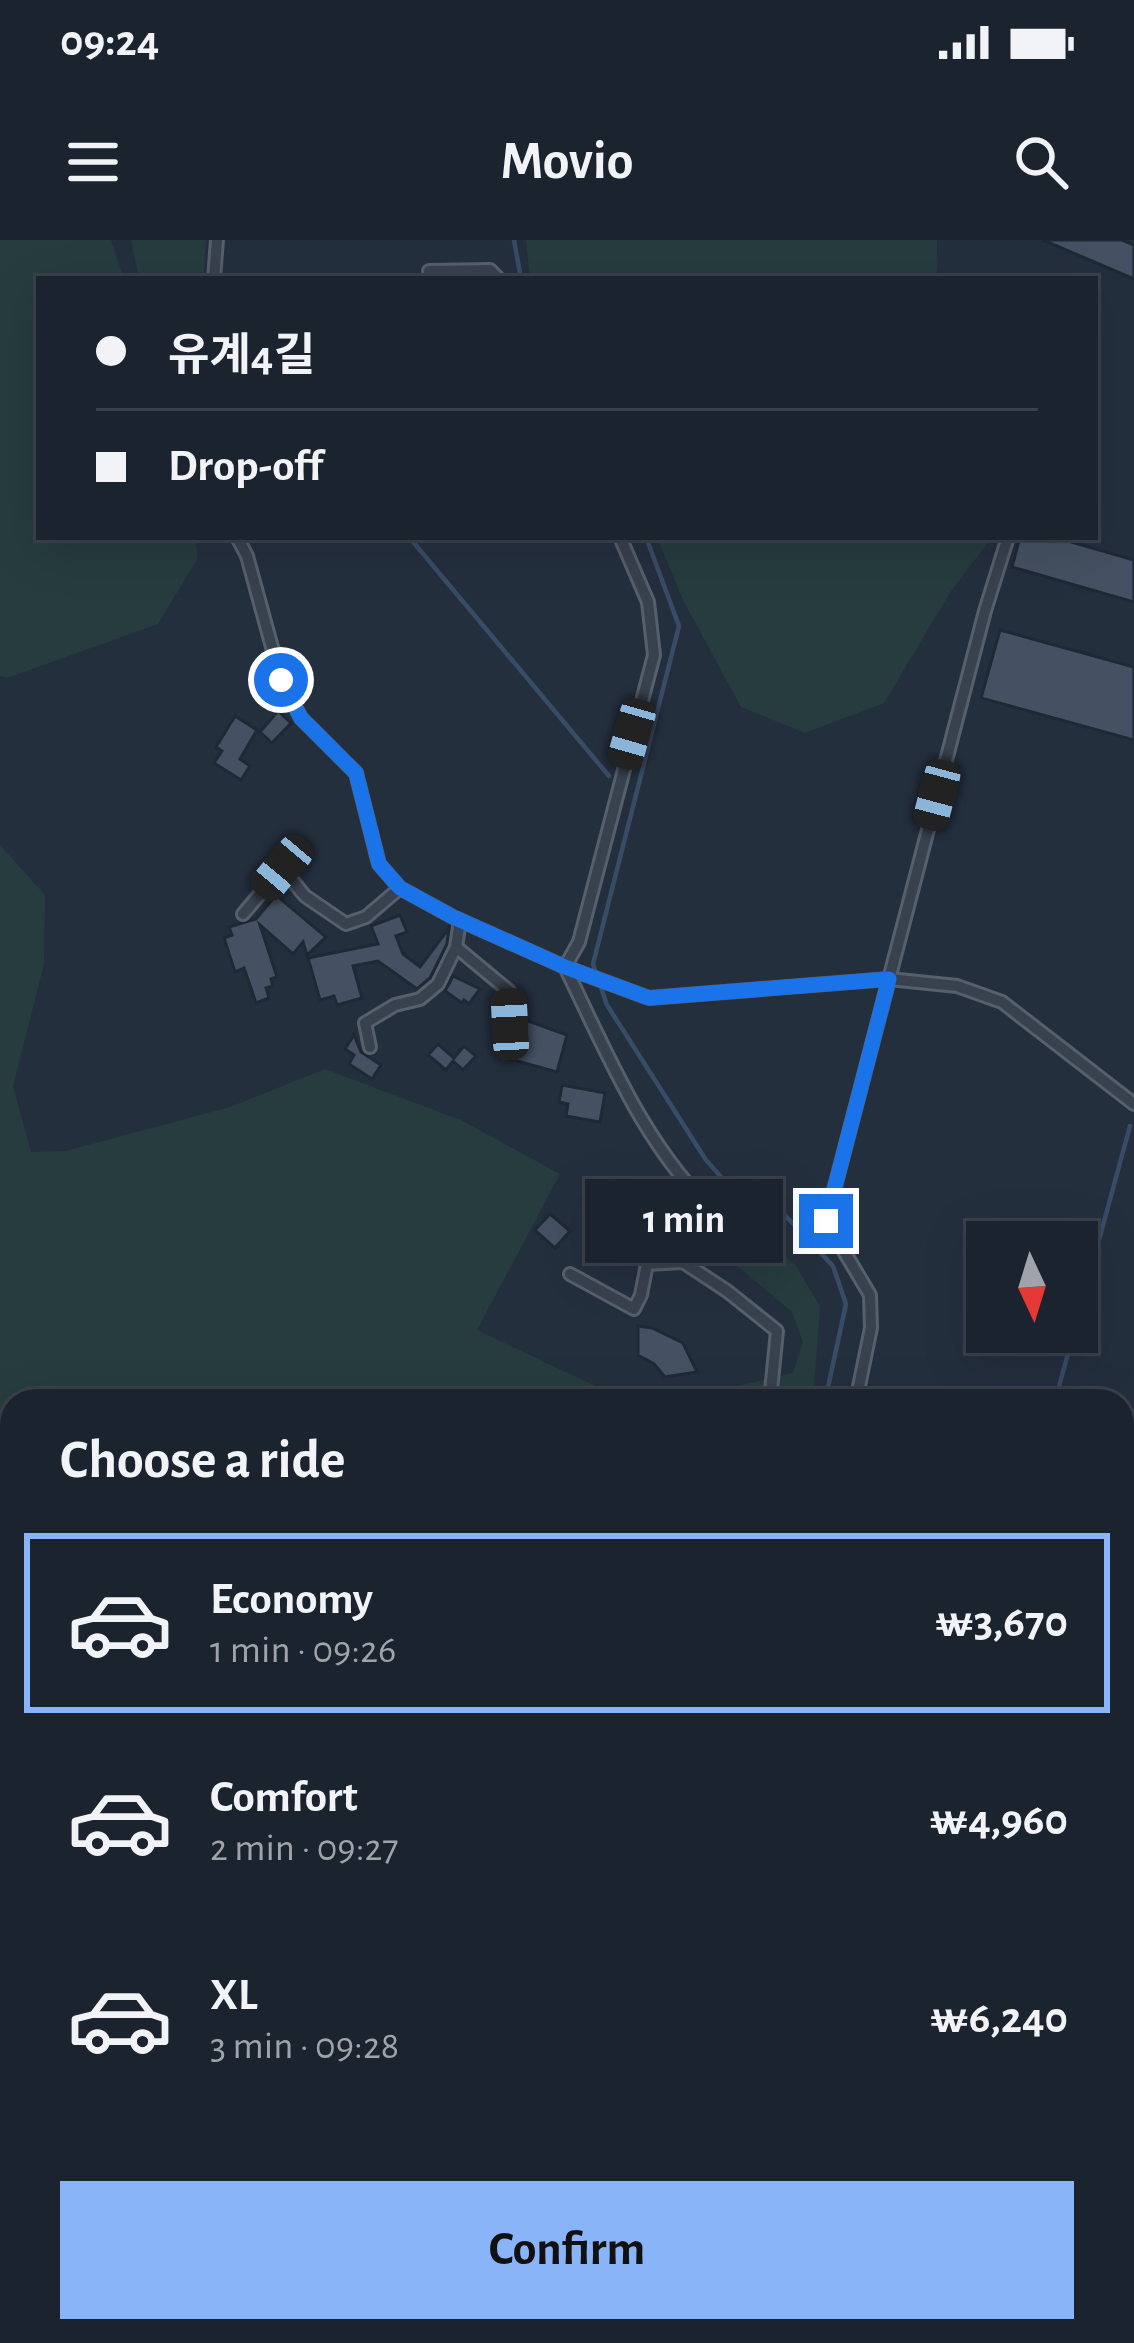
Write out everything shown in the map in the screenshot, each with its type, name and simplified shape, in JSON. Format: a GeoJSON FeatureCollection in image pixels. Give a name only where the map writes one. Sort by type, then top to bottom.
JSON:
{"type":"FeatureCollection","features":[{"type":"Feature","properties":{"kind":"lane"},"geometry":{"type":"LineString","coordinates":[[214,276],[217,240]]}},
{"type":"Feature","properties":{"kind":"lane"},"geometry":{"type":"LineString","coordinates":[[429,272],[490,270],[496,276]]}},
{"type":"Feature","properties":{"kind":"lane"},"geometry":{"type":"LineString","coordinates":[[239,540],[281,680],[301,718],[356,773],[379,864],[400,888],[565,967],[649,998],[889,979],[957,986],[1002,1002],[1134,1104]]}},
{"type":"Feature","properties":{"kind":"lane"},"geometry":{"type":"LineString","coordinates":[[565,967],[580,942],[654,655],[647,602],[621,540]]}},
{"type":"Feature","properties":{"kind":"lane"},"geometry":{"type":"LineString","coordinates":[[859,1389],[872,1328],[870,1295],[826,1221],[1007,540]]}},
{"type":"Feature","properties":{"kind":"lane"},"geometry":{"type":"LineString","coordinates":[[243,914],[282,868],[305,896],[346,924],[366,917],[400,888]]}},
{"type":"Feature","properties":{"kind":"lane"},"geometry":{"type":"LineString","coordinates":[[370,1047],[364,1023],[395,1005],[421,999],[438,984],[456,947],[460,920]]}},
{"type":"Feature","properties":{"kind":"lane"},"geometry":{"type":"LineString","coordinates":[[456,947],[508,991],[510,1024]]}},
{"type":"Feature","properties":{"kind":"lane"},"geometry":{"type":"LineString","coordinates":[[565,967],[641,1120],[683,1184],[717,1215]]}},
{"type":"Feature","properties":{"kind":"lane"},"geometry":{"type":"LineString","coordinates":[[570,1274],[634,1309],[647,1264],[683,1262],[777,1331],[771,1389]]}},
{"type":"Feature","properties":{"kind":"green space"},"geometry":{"type":"Polygon","coordinates":[[[0,240],[111,240],[123,276],[36,276],[36,540],[195,540],[198,558],[158,624],[7,678],[0,676],[0,240]]]}},
{"type":"Feature","properties":{"kind":"green space"},"geometry":{"type":"Polygon","coordinates":[[[131,240],[206,240],[204,276],[138,276],[131,240]]]}},
{"type":"Feature","properties":{"kind":"green space"},"geometry":{"type":"Polygon","coordinates":[[[526,240],[937,240],[937,276],[530,276],[526,240]]]}},
{"type":"Feature","properties":{"kind":"green space"},"geometry":{"type":"Polygon","coordinates":[[[658,540],[990,540],[951,591],[884,703],[805,733],[741,707],[683,600],[658,540]]]}},
{"type":"Feature","properties":{"kind":"green space"},"geometry":{"type":"Polygon","coordinates":[[[0,845],[45,895],[44,964],[13,1086],[31,1152],[66,1151],[230,1107],[325,1069],[461,1120],[560,1174],[477,1330],[602,1389],[0,1389],[0,845]]]}},
{"type":"Feature","properties":{"kind":"green space"},"geometry":{"type":"Polygon","coordinates":[[[754,1226],[796,1266],[820,1306],[813,1389],[724,1389],[793,1373],[803,1342],[792,1312],[730,1260],[724,1250],[738,1234],[754,1226]]]}},
{"type":"Feature","properties":{"kind":"building"},"geometry":{"type":"Polygon","coordinates":[[[1043,240],[1122,240],[1134,245],[1134,279],[1043,240]]]}},
{"type":"Feature","properties":{"kind":"building"},"geometry":{"type":"Polygon","coordinates":[[[1019,540],[1064,540],[1134,560],[1134,602],[1012,567],[1019,540]]]}},
{"type":"Feature","properties":{"kind":"building"},"geometry":{"type":"Polygon","coordinates":[[[1000,630],[1134,667],[1134,740],[981,698],[1000,630]]]}},
{"type":"Feature","properties":{"kind":"building"},"geometry":{"type":"Polygon","coordinates":[[[278,711],[291,723],[272,743],[260,732],[278,711]]]}},
{"type":"Feature","properties":{"kind":"building"},"geometry":{"type":"Polygon","coordinates":[[[235,716],[257,730],[240,759],[250,766],[241,780],[214,763],[222,751],[216,747],[235,716]]]}},
{"type":"Feature","properties":{"kind":"building"},"geometry":{"type":"Polygon","coordinates":[[[276,895],[326,937],[307,955],[303,942],[293,954],[260,925],[277,977],[266,988],[269,998],[256,1003],[244,968],[235,972],[224,938],[232,935],[229,927],[256,919],[276,895]]]}},
{"type":"Feature","properties":{"kind":"building"},"geometry":{"type":"Polygon","coordinates":[[[400,915],[407,932],[396,936],[403,954],[420,967],[449,928],[447,944],[430,978],[417,989],[378,961],[353,966],[362,998],[337,1005],[334,996],[320,1000],[308,958],[378,944],[371,926],[400,915]]]}},
{"type":"Feature","properties":{"kind":"building"},"geometry":{"type":"Polygon","coordinates":[[[453,976],[480,989],[469,1004],[445,991],[453,976]]]}},
{"type":"Feature","properties":{"kind":"building"},"geometry":{"type":"Polygon","coordinates":[[[520,1018],[567,1035],[557,1072],[510,1059],[520,1018]]]}},
{"type":"Feature","properties":{"kind":"building"},"geometry":{"type":"Polygon","coordinates":[[[354,1035],[361,1052],[381,1065],[372,1079],[349,1064],[354,1055],[345,1049],[354,1035]]]}},
{"type":"Feature","properties":{"kind":"building"},"geometry":{"type":"Polygon","coordinates":[[[438,1044],[454,1058],[464,1046],[476,1056],[463,1070],[453,1061],[446,1070],[428,1055],[438,1044]]]}},
{"type":"Feature","properties":{"kind":"building"},"geometry":{"type":"Polygon","coordinates":[[[562,1085],[605,1093],[600,1122],[566,1116],[568,1104],[559,1102],[562,1085]]]}},
{"type":"Feature","properties":{"kind":"building"},"geometry":{"type":"Polygon","coordinates":[[[550,1214],[570,1231],[555,1248],[535,1230],[550,1214]]]}},
{"type":"Feature","properties":{"kind":"building"},"geometry":{"type":"Polygon","coordinates":[[[638,1326],[683,1343],[697,1372],[665,1377],[638,1355],[638,1326]]]}},
{"type":"Feature","properties":{"kind":"waterway"},"geometry":{"type":"LineString","coordinates":[[514,240],[520,276]]}},
{"type":"Feature","properties":{"kind":"waterway"},"geometry":{"type":"LineString","coordinates":[[412,540],[609,776]]}},
{"type":"Feature","properties":{"kind":"waterway"},"geometry":{"type":"LineString","coordinates":[[647,540],[679,626],[593,964],[607,1005],[706,1160],[738,1196],[780,1210],[833,1266],[846,1304],[828,1389]]}},
{"type":"Feature","properties":{"kind":"waterway"},"geometry":{"type":"LineString","coordinates":[[1098,1244],[1130,1126]]}},
{"type":"Feature","properties":{"kind":"waterway"},"geometry":{"type":"LineString","coordinates":[[1058,1389],[1068,1353]]}},
{"type":"Feature","properties":{"kind":"route"},"geometry":{"type":"LineString","coordinates":[[281,680],[301,718],[356,773],[379,864],[400,888],[453,917],[649,998],[889,979],[826,1221]]}}]}
